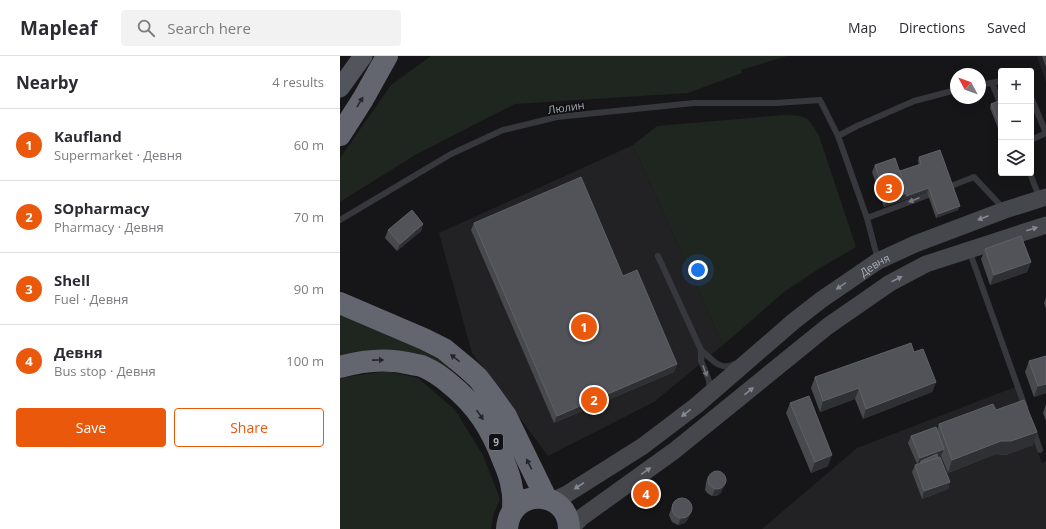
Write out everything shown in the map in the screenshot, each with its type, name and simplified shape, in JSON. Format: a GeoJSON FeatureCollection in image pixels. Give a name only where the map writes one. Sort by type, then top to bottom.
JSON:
{"type":"FeatureCollection","features":[{"type":"Feature","properties":{"kind":"highway"},"geometry":{"type":"LineString","coordinates":[[340,136],[387,56]]}},
{"type":"Feature","properties":{"kind":"highway"},"geometry":{"type":"LineString","coordinates":[[340,303],[444,350],[478,378],[506,416],[549,500]]}},
{"type":"Feature","properties":{"kind":"highway","name":"9"},"geometry":{"type":"LineString","coordinates":[[340,366],[372,360],[390,360],[408,363],[424,367],[441,377],[464,396],[476,409],[494,438],[508,471],[512,488],[510,520]]}},
{"type":"Feature","properties":{"kind":"highway"},"geometry":{"type":"LineString","coordinates":[[510,520],[520,503],[538,497],[549,500],[560,506],[574,528]]}},
{"type":"Feature","properties":{"kind":"main road"},"geometry":{"type":"LineString","coordinates":[[340,88],[363,56]]}},
{"type":"Feature","properties":{"kind":"main road","name":"Девня"},"geometry":{"type":"LineString","coordinates":[[549,500],[567,494],[643,446],[697,405],[821,300],[878,261],[915,244],[1005,210],[1043,198]]}},
{"type":"Feature","properties":{"kind":"main road"},"geometry":{"type":"LineString","coordinates":[[574,528],[582,517],[674,451],[822,331],[890,283],[926,264],[1046,225]]}},
{"type":"Feature","properties":{"kind":"lane"},"geometry":{"type":"LineString","coordinates":[[986,84],[998,82]]}},
{"type":"Feature","properties":{"kind":"lane"},"geometry":{"type":"LineString","coordinates":[[992,83],[998,98]]}},
{"type":"Feature","properties":{"kind":"lane"},"geometry":{"type":"LineString","coordinates":[[878,261],[867,218],[838,136],[914,100],[950,91]]}},
{"type":"Feature","properties":{"kind":"lane","name":"Люлин"},"geometry":{"type":"LineString","coordinates":[[340,220],[450,154],[503,130],[557,117],[694,103],[776,103],[820,100],[838,136]]}},
{"type":"Feature","properties":{"kind":"lane"},"geometry":{"type":"LineString","coordinates":[[1034,104],[1046,133],[1034,139]]}},
{"type":"Feature","properties":{"kind":"lane"},"geometry":{"type":"LineString","coordinates":[[1032,176],[1043,198]]}},
{"type":"Feature","properties":{"kind":"lane"},"geometry":{"type":"LineString","coordinates":[[867,218],[974,177],[1005,210]]}},
{"type":"Feature","properties":{"kind":"lane"},"geometry":{"type":"LineString","coordinates":[[969,250],[1028,415]]}},
{"type":"Feature","properties":{"kind":"lane"},"geometry":{"type":"LineString","coordinates":[[658,256],[701,350],[701,361],[709,381],[710,393]]}},
{"type":"Feature","properties":{"kind":"lane"},"geometry":{"type":"LineString","coordinates":[[701,350],[721,366],[730,367],[762,349]]}},
{"type":"Feature","properties":{"kind":"lane"},"geometry":{"type":"LineString","coordinates":[[1030,422],[1040,450]]}},
{"type":"Feature","properties":{"kind":"shaded area"},"geometry":{"type":"Polygon","coordinates":[[[431,56],[787,56],[741,70],[742,73],[688,93],[515,104],[415,155],[340,202],[340,158],[391,85],[431,56]]]}},
{"type":"Feature","properties":{"kind":"shaded area"},"geometry":{"type":"Polygon","coordinates":[[[1037,56],[1046,56],[1046,82],[1037,56]]]}},
{"type":"Feature","properties":{"kind":"shaded area"},"geometry":{"type":"Polygon","coordinates":[[[783,115],[806,118],[812,124],[819,136],[856,247],[820,268],[784,292],[723,345],[633,145],[657,126],[783,115]]]}},
{"type":"Feature","properties":{"kind":"shaded area"},"geometry":{"type":"Polygon","coordinates":[[[633,145],[723,345],[654,402],[548,456],[472,353],[439,233],[633,145]]]}},
{"type":"Feature","properties":{"kind":"shaded area"},"geometry":{"type":"Polygon","coordinates":[[[340,312],[423,347],[451,366],[447,373],[340,356],[340,312]]]}},
{"type":"Feature","properties":{"kind":"shaded area"},"geometry":{"type":"Polygon","coordinates":[[[386,371],[418,378],[455,410],[483,455],[500,499],[493,516],[491,529],[340,529],[340,378],[386,371]]]}},
{"type":"Feature","properties":{"kind":"shaded area"},"geometry":{"type":"Polygon","coordinates":[[[1015,387],[1042,463],[1046,461],[1046,529],[762,529],[857,448],[1015,387]]]}},
{"type":"Feature","properties":{"kind":"building"},"geometry":{"type":"Polygon","coordinates":[[[998,101],[998,122],[991,104],[998,101]]]}},
{"type":"Feature","properties":{"kind":"building"},"geometry":{"type":"Polygon","coordinates":[[[940,150],[960,206],[938,214],[929,188],[906,196],[907,193],[900,171],[921,164],[919,157],[940,150]]]}},
{"type":"Feature","properties":{"kind":"building"},"geometry":{"type":"Polygon","coordinates":[[[895,158],[907,193],[887,200],[875,165],[895,158]]]}},
{"type":"Feature","properties":{"kind":"building"},"geometry":{"type":"Polygon","coordinates":[[[581,177],[623,276],[637,270],[677,364],[557,416],[474,223],[581,177]]]}},
{"type":"Feature","properties":{"kind":"building"},"geometry":{"type":"Polygon","coordinates":[[[412,210],[423,224],[400,244],[388,230],[412,210]]]}},
{"type":"Feature","properties":{"kind":"building"},"geometry":{"type":"Polygon","coordinates":[[[1021,236],[1031,262],[994,275],[985,249],[1021,236]]]}},
{"type":"Feature","properties":{"kind":"building"},"geometry":{"type":"Polygon","coordinates":[[[911,343],[914,352],[923,349],[936,382],[866,409],[859,388],[823,401],[815,377],[911,343]]]}},
{"type":"Feature","properties":{"kind":"building"},"geometry":{"type":"Polygon","coordinates":[[[1046,356],[1046,384],[1038,386],[1029,361],[1046,356]]]}},
{"type":"Feature","properties":{"kind":"building"},"geometry":{"type":"Polygon","coordinates":[[[809,396],[832,455],[815,462],[790,403],[809,396]]]}},
{"type":"Feature","properties":{"kind":"building"},"geometry":{"type":"Polygon","coordinates":[[[1024,400],[1037,432],[1011,441],[1001,441],[952,460],[939,424],[993,404],[996,410],[1024,400]]]}},
{"type":"Feature","properties":{"kind":"building"},"geometry":{"type":"Polygon","coordinates":[[[936,427],[944,449],[920,458],[911,436],[936,427]]]}},
{"type":"Feature","properties":{"kind":"building"},"geometry":{"type":"Polygon","coordinates":[[[937,454],[938,458],[921,463],[921,461],[937,454]]]}},
{"type":"Feature","properties":{"kind":"building"},"geometry":{"type":"Polygon","coordinates":[[[940,457],[950,482],[924,491],[915,465],[940,457]]]}},
{"type":"Feature","properties":{"kind":"building"},"geometry":{"type":"Polygon","coordinates":[[[717,471],[721,472],[725,476],[725,484],[721,488],[717,489],[713,488],[709,484],[708,480],[709,476],[713,472],[717,471]]]}},
{"type":"Feature","properties":{"kind":"building"},"geometry":{"type":"Polygon","coordinates":[[[682,498],[689,501],[692,508],[689,515],[682,518],[675,515],[672,508],[675,501],[682,498]]]}},
{"type":"Feature","properties":{"kind":"place","name":"Shell"},"geometry":{"type":"Point","coordinates":[889,188]}},
{"type":"Feature","properties":{"kind":"place","name":"Kaufland"},"geometry":{"type":"Point","coordinates":[584,327]}},
{"type":"Feature","properties":{"kind":"place","name":"SOpharmacy"},"geometry":{"type":"Point","coordinates":[594,400]}},
{"type":"Feature","properties":{"kind":"place","name":"Девня"},"geometry":{"type":"Point","coordinates":[646,494]}}]}
